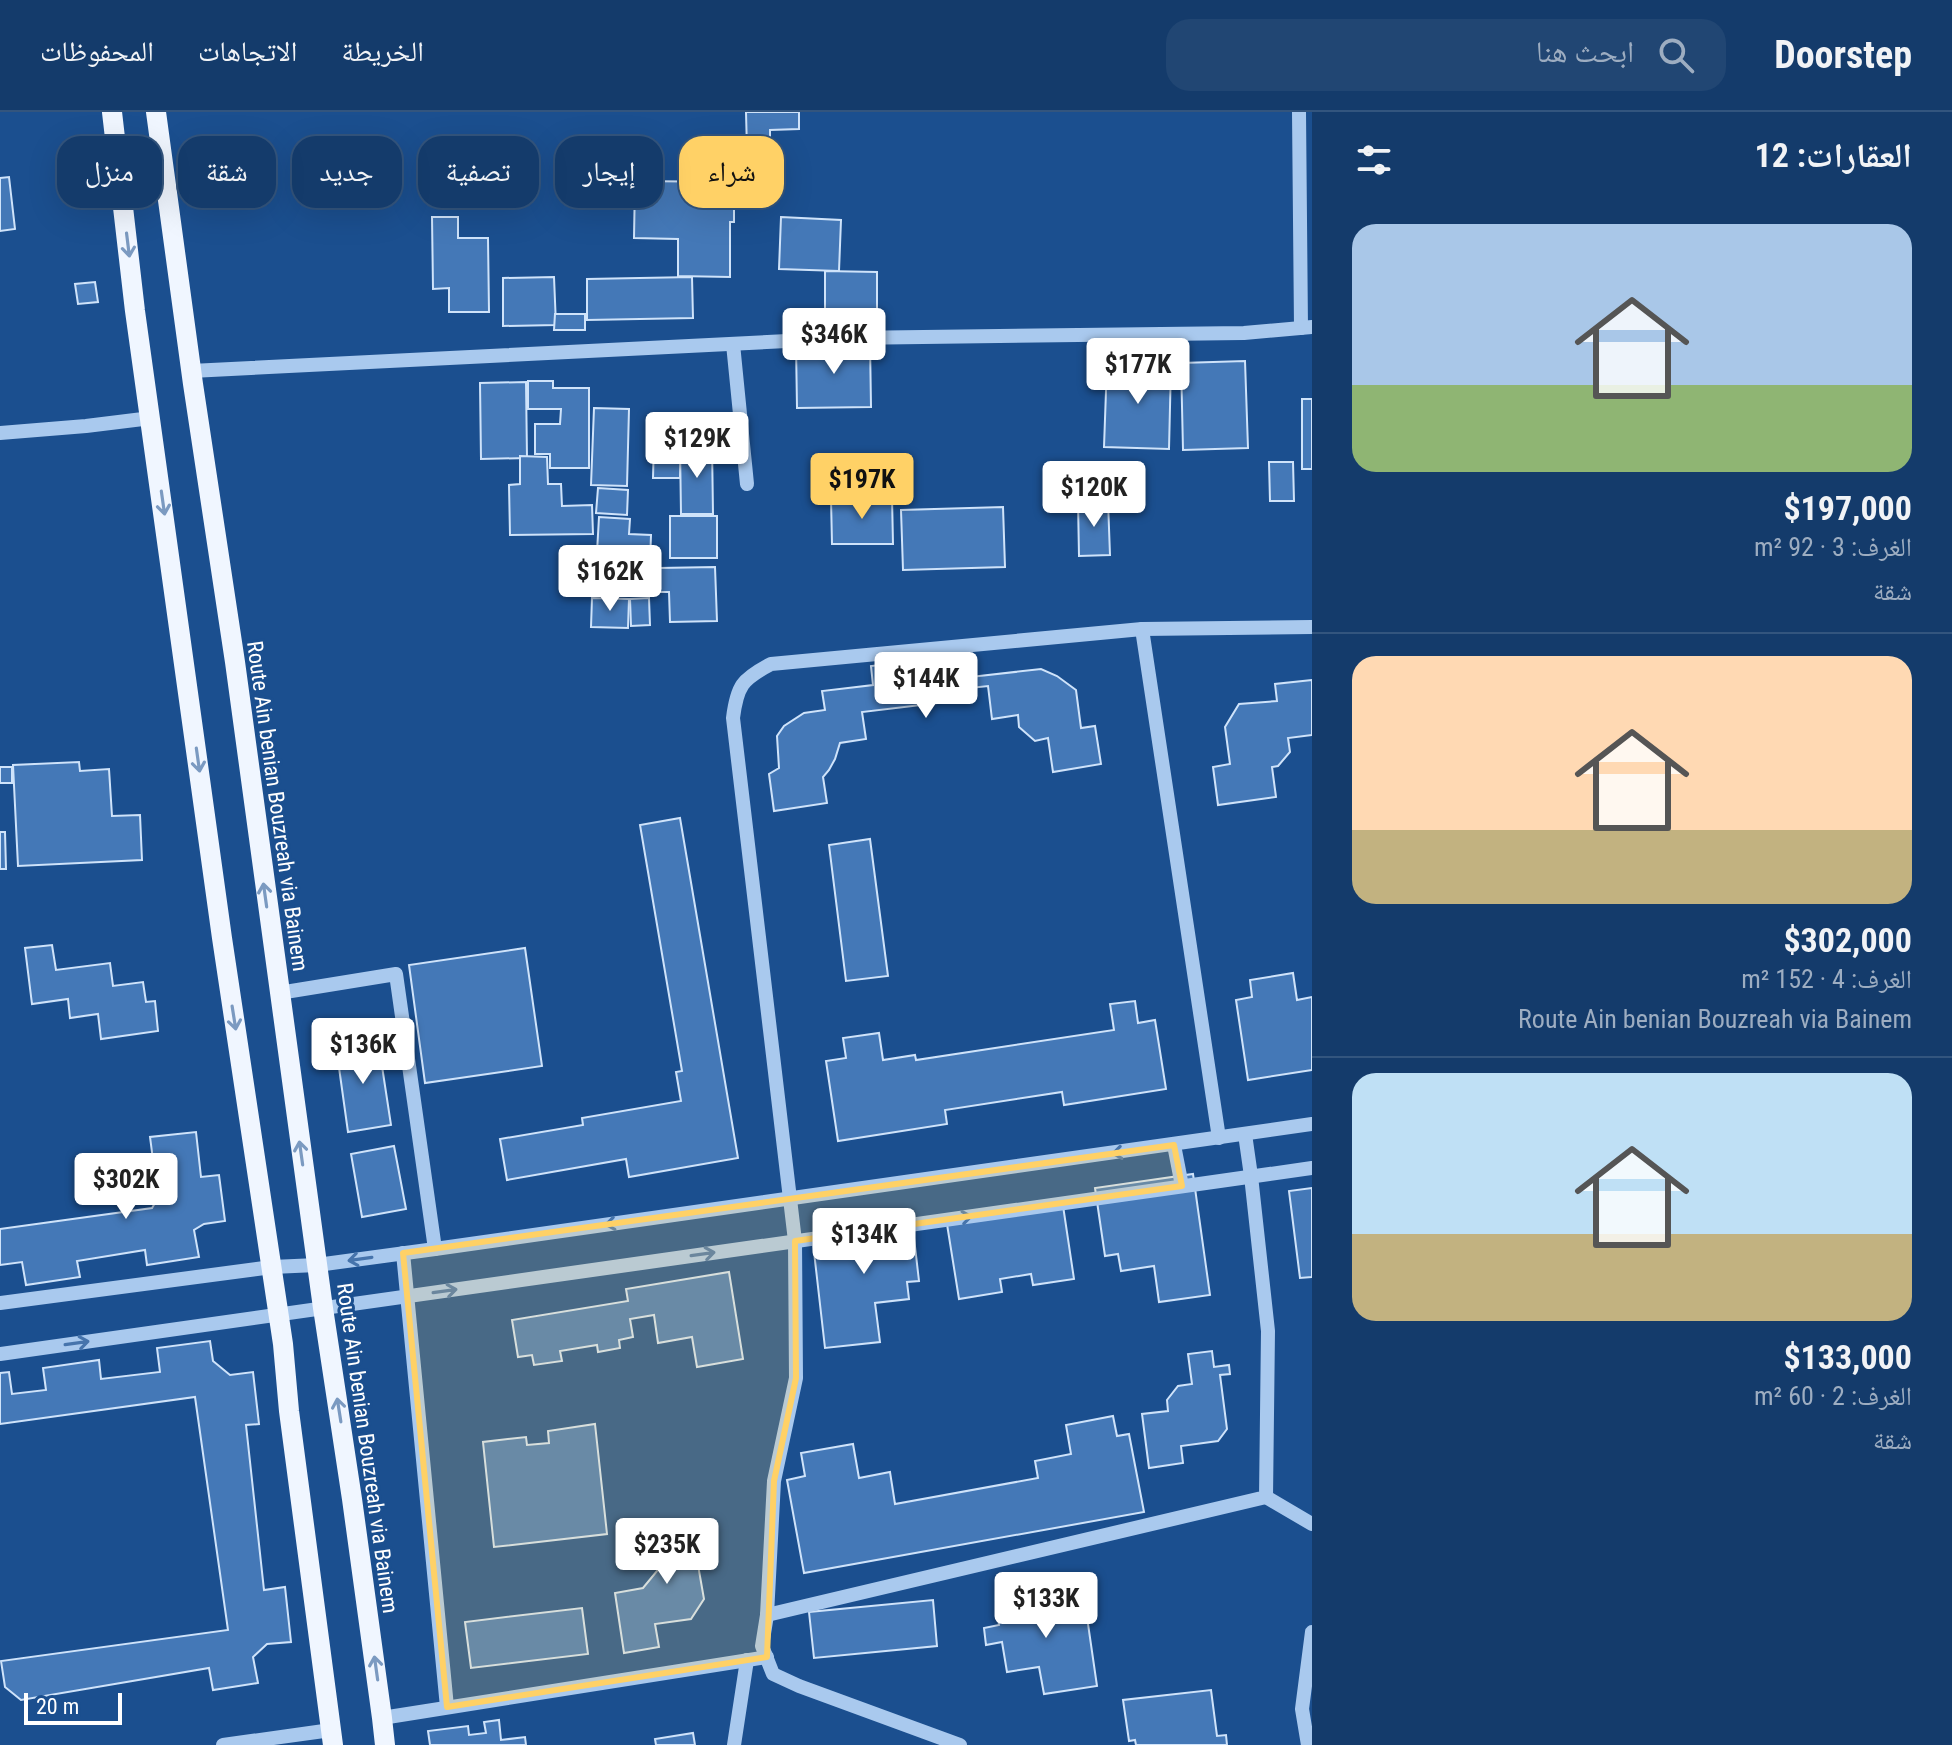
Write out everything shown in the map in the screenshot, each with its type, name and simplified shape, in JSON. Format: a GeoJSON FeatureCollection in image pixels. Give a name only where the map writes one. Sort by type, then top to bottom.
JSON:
{"type":"FeatureCollection","features":[{"type":"Feature","properties":{"kind":"main road"},"geometry":{"type":"LineString","coordinates":[[112,112],[135,311],[224,954],[283,1344],[332,1738]]}},
{"type":"Feature","properties":{"kind":"main road","name":"Route Ain benian Bouzreah via Bainem"},"geometry":{"type":"LineString","coordinates":[[156,112],[385,1745]]}},
{"type":"Feature","properties":{"kind":"street"},"geometry":{"type":"LineString","coordinates":[[191,371],[847,338],[1244,333],[1306,327],[1299,112]]}},
{"type":"Feature","properties":{"kind":"street"},"geometry":{"type":"LineString","coordinates":[[733,344],[747,484]]}},
{"type":"Feature","properties":{"kind":"street"},"geometry":{"type":"LineString","coordinates":[[0,433],[151,418]]}},
{"type":"Feature","properties":{"kind":"street"},"geometry":{"type":"LineString","coordinates":[[960,1745],[773,1674],[762,1646],[767,1615],[774,1481],[796,1378],[795,1241],[733,718],[736,696],[751,674],[771,664],[1142,629],[1312,627]]}},
{"type":"Feature","properties":{"kind":"street"},"geometry":{"type":"LineString","coordinates":[[1142,629],[1219,1138]]}},
{"type":"Feature","properties":{"kind":"street"},"geometry":{"type":"LineString","coordinates":[[279,993],[396,974],[435,1249]]}},
{"type":"Feature","properties":{"kind":"street"},"geometry":{"type":"LineString","coordinates":[[0,1303],[435,1249],[1312,1124]]}},
{"type":"Feature","properties":{"kind":"street"},"geometry":{"type":"LineString","coordinates":[[1245,1134],[1268,1331],[1266,1497]]}},
{"type":"Feature","properties":{"kind":"street"},"geometry":{"type":"LineString","coordinates":[[1174,1145],[1182,1186]]}},
{"type":"Feature","properties":{"kind":"street"},"geometry":{"type":"LineString","coordinates":[[0,1354],[1312,1168]]}},
{"type":"Feature","properties":{"kind":"street"},"geometry":{"type":"LineString","coordinates":[[403,1253],[447,1707]]}},
{"type":"Feature","properties":{"kind":"street"},"geometry":{"type":"LineString","coordinates":[[767,1615],[1266,1497],[1312,1524]]}},
{"type":"Feature","properties":{"kind":"street"},"geometry":{"type":"LineString","coordinates":[[1308,1745],[1302,1709],[1312,1632]]}},
{"type":"Feature","properties":{"kind":"street"},"geometry":{"type":"LineString","coordinates":[[382,1718],[767,1657]]}},
{"type":"Feature","properties":{"kind":"street"},"geometry":{"type":"LineString","coordinates":[[734,1745],[747,1660]]}},
{"type":"Feature","properties":{"kind":"street"},"geometry":{"type":"LineString","coordinates":[[223,1745],[332,1738]]}},
{"type":"Feature","properties":{"kind":"highlighted area"},"geometry":{"type":"Polygon","coordinates":[[[1174,1145],[1182,1186],[795,1241],[796,1378],[774,1481],[767,1657],[447,1707],[403,1253],[1174,1145]]]}},
{"type":"Feature","properties":{"kind":"building"},"geometry":{"type":"Polygon","coordinates":[[[746,112],[799,112],[799,129],[770,130],[770,136],[747,136],[746,112]]]}},
{"type":"Feature","properties":{"kind":"building"},"geometry":{"type":"Polygon","coordinates":[[[9,177],[15,229],[0,231],[0,178],[9,177]]]}},
{"type":"Feature","properties":{"kind":"building"},"geometry":{"type":"Polygon","coordinates":[[[663,181],[679,181],[679,208],[734,208],[734,222],[730,222],[730,277],[678,276],[678,239],[634,238],[635,208],[663,208],[663,181]]]}},
{"type":"Feature","properties":{"kind":"building"},"geometry":{"type":"Polygon","coordinates":[[[432,217],[458,217],[458,238],[488,238],[489,312],[449,312],[449,288],[433,289],[432,217]]]}},
{"type":"Feature","properties":{"kind":"building"},"geometry":{"type":"Polygon","coordinates":[[[781,217],[841,220],[839,271],[779,269],[781,217]]]}},
{"type":"Feature","properties":{"kind":"building"},"geometry":{"type":"Polygon","coordinates":[[[825,271],[877,272],[877,318],[825,318],[825,271]]]}},
{"type":"Feature","properties":{"kind":"building"},"geometry":{"type":"Polygon","coordinates":[[[554,277],[556,325],[503,326],[503,278],[554,277]]]}},
{"type":"Feature","properties":{"kind":"building"},"geometry":{"type":"Polygon","coordinates":[[[692,277],[693,318],[587,320],[587,279],[692,277]]]}},
{"type":"Feature","properties":{"kind":"building"},"geometry":{"type":"Polygon","coordinates":[[[95,282],[98,302],[78,304],[75,284],[95,282]]]}},
{"type":"Feature","properties":{"kind":"building"},"geometry":{"type":"Polygon","coordinates":[[[555,314],[585,314],[585,330],[554,330],[555,314]]]}},
{"type":"Feature","properties":{"kind":"building"},"geometry":{"type":"Polygon","coordinates":[[[870,343],[871,407],[797,408],[796,345],[870,343]]]}},
{"type":"Feature","properties":{"kind":"building"},"geometry":{"type":"Polygon","coordinates":[[[1245,361],[1248,448],[1183,450],[1181,363],[1245,361]]]}},
{"type":"Feature","properties":{"kind":"building"},"geometry":{"type":"Polygon","coordinates":[[[1107,363],[1171,365],[1169,449],[1104,447],[1107,363]]]}},
{"type":"Feature","properties":{"kind":"building"},"geometry":{"type":"Polygon","coordinates":[[[528,381],[553,381],[553,388],[589,388],[589,468],[550,468],[550,454],[535,454],[535,424],[560,424],[561,409],[528,409],[528,381]]]}},
{"type":"Feature","properties":{"kind":"building"},"geometry":{"type":"Polygon","coordinates":[[[526,382],[527,458],[481,459],[480,383],[526,382]]]}},
{"type":"Feature","properties":{"kind":"building"},"geometry":{"type":"Polygon","coordinates":[[[1302,399],[1312,399],[1312,469],[1302,469],[1302,399]]]}},
{"type":"Feature","properties":{"kind":"building"},"geometry":{"type":"Polygon","coordinates":[[[594,408],[629,409],[627,486],[591,485],[594,408]]]}},
{"type":"Feature","properties":{"kind":"building"},"geometry":{"type":"Polygon","coordinates":[[[654,442],[681,443],[680,478],[653,478],[654,442]]]}},
{"type":"Feature","properties":{"kind":"building"},"geometry":{"type":"Polygon","coordinates":[[[712,445],[713,514],[681,514],[680,446],[712,445]]]}},
{"type":"Feature","properties":{"kind":"building"},"geometry":{"type":"Polygon","coordinates":[[[520,456],[547,457],[548,484],[561,484],[562,506],[592,505],[593,534],[510,535],[509,485],[520,484],[520,456]]]}},
{"type":"Feature","properties":{"kind":"building"},"geometry":{"type":"Polygon","coordinates":[[[1269,462],[1293,462],[1294,501],[1270,501],[1269,462]]]}},
{"type":"Feature","properties":{"kind":"building"},"geometry":{"type":"Polygon","coordinates":[[[598,488],[628,490],[627,515],[596,513],[598,488]]]}},
{"type":"Feature","properties":{"kind":"building"},"geometry":{"type":"Polygon","coordinates":[[[892,497],[893,544],[832,544],[831,499],[892,497]]]}},
{"type":"Feature","properties":{"kind":"building"},"geometry":{"type":"Polygon","coordinates":[[[1108,501],[1110,555],[1079,556],[1078,502],[1108,501]]]}},
{"type":"Feature","properties":{"kind":"building"},"geometry":{"type":"Polygon","coordinates":[[[1003,507],[1005,567],[903,570],[901,510],[1003,507]]]}},
{"type":"Feature","properties":{"kind":"building"},"geometry":{"type":"Polygon","coordinates":[[[670,516],[717,516],[717,558],[670,558],[670,516]]]}},
{"type":"Feature","properties":{"kind":"building"},"geometry":{"type":"Polygon","coordinates":[[[599,517],[630,519],[629,534],[651,535],[649,590],[595,587],[599,517]]]}},
{"type":"Feature","properties":{"kind":"building"},"geometry":{"type":"Polygon","coordinates":[[[715,567],[717,621],[670,622],[669,592],[659,592],[659,568],[715,567]]]}},
{"type":"Feature","properties":{"kind":"building"},"geometry":{"type":"Polygon","coordinates":[[[592,598],[629,599],[628,628],[591,627],[592,598]]]}},
{"type":"Feature","properties":{"kind":"building"},"geometry":{"type":"Polygon","coordinates":[[[649,598],[650,625],[631,626],[630,599],[649,598]]]}},
{"type":"Feature","properties":{"kind":"building"},"geometry":{"type":"Polygon","coordinates":[[[960,655],[962,678],[1041,669],[1076,690],[1081,728],[1095,726],[1101,764],[1053,772],[1048,738],[1035,741],[1019,727],[1018,715],[992,719],[988,686],[961,689],[962,700],[862,712],[866,739],[840,743],[835,759],[823,777],[827,803],[774,811],[769,774],[779,768],[777,736],[784,726],[804,713],[825,710],[822,691],[873,685],[871,666],[960,655]]]}},
{"type":"Feature","properties":{"kind":"building"},"geometry":{"type":"Polygon","coordinates":[[[1312,680],[1312,735],[1288,738],[1290,752],[1278,766],[1272,767],[1276,797],[1218,805],[1213,767],[1230,764],[1225,727],[1239,704],[1277,701],[1275,684],[1312,680]]]}},
{"type":"Feature","properties":{"kind":"building"},"geometry":{"type":"Polygon","coordinates":[[[79,762],[80,771],[109,769],[112,816],[140,815],[142,860],[18,866],[13,765],[79,762]]]}},
{"type":"Feature","properties":{"kind":"building"},"geometry":{"type":"Polygon","coordinates":[[[0,767],[12,767],[12,783],[0,783],[0,767]]]}},
{"type":"Feature","properties":{"kind":"building"},"geometry":{"type":"Polygon","coordinates":[[[680,818],[738,1158],[629,1177],[626,1159],[507,1180],[500,1139],[583,1125],[582,1118],[681,1101],[676,1072],[682,1071],[640,825],[680,818]]]}},
{"type":"Feature","properties":{"kind":"building"},"geometry":{"type":"Polygon","coordinates":[[[0,832],[5,832],[6,869],[0,869],[0,832]]]}},
{"type":"Feature","properties":{"kind":"building"},"geometry":{"type":"Polygon","coordinates":[[[870,839],[888,976],[846,981],[829,845],[870,839]]]}},
{"type":"Feature","properties":{"kind":"building"},"geometry":{"type":"Polygon","coordinates":[[[52,945],[56,970],[110,963],[113,986],[143,982],[146,1002],[155,1001],[158,1031],[101,1039],[98,1014],[70,1018],[68,999],[32,1004],[25,948],[52,945]]]}},
{"type":"Feature","properties":{"kind":"building"},"geometry":{"type":"Polygon","coordinates":[[[525,948],[542,1066],[425,1083],[409,965],[525,948]]]}},
{"type":"Feature","properties":{"kind":"building"},"geometry":{"type":"Polygon","coordinates":[[[1293,973],[1297,1000],[1312,997],[1312,1070],[1248,1080],[1236,1000],[1252,997],[1250,980],[1293,973]]]}},
{"type":"Feature","properties":{"kind":"building"},"geometry":{"type":"Polygon","coordinates":[[[1135,1001],[1138,1023],[1155,1020],[1166,1089],[1064,1105],[1062,1092],[945,1110],[947,1124],[838,1141],[826,1061],[846,1058],[843,1038],[879,1033],[883,1060],[915,1055],[916,1060],[1114,1030],[1110,1004],[1135,1001]]]}},
{"type":"Feature","properties":{"kind":"building"},"geometry":{"type":"Polygon","coordinates":[[[378,1040],[391,1125],[348,1132],[336,1046],[378,1040]]]}},
{"type":"Feature","properties":{"kind":"building"},"geometry":{"type":"Polygon","coordinates":[[[196,1132],[201,1177],[219,1175],[225,1221],[204,1224],[194,1230],[199,1257],[147,1265],[145,1250],[77,1261],[80,1277],[26,1285],[22,1262],[0,1265],[0,1229],[152,1208],[158,1198],[150,1137],[196,1132]]]}},
{"type":"Feature","properties":{"kind":"building"},"geometry":{"type":"Polygon","coordinates":[[[394,1146],[406,1209],[362,1217],[351,1154],[394,1146]]]}},
{"type":"Feature","properties":{"kind":"building"},"geometry":{"type":"Polygon","coordinates":[[[1193,1174],[1210,1295],[1159,1302],[1154,1266],[1121,1271],[1118,1254],[1105,1256],[1095,1188],[1193,1174]]]}},
{"type":"Feature","properties":{"kind":"building"},"geometry":{"type":"Polygon","coordinates":[[[1312,1188],[1312,1277],[1300,1278],[1289,1191],[1312,1188]]]}},
{"type":"Feature","properties":{"kind":"building"},"geometry":{"type":"Polygon","coordinates":[[[1062,1199],[1074,1279],[1033,1285],[1031,1274],[1000,1279],[1002,1292],[959,1299],[946,1218],[1062,1199]]]}},
{"type":"Feature","properties":{"kind":"building"},"geometry":{"type":"Polygon","coordinates":[[[911,1212],[919,1281],[907,1282],[909,1299],[875,1303],[880,1342],[825,1348],[813,1243],[847,1239],[845,1219],[911,1212]]]}},
{"type":"Feature","properties":{"kind":"building"},"geometry":{"type":"Polygon","coordinates":[[[729,1272],[743,1359],[697,1367],[692,1337],[658,1343],[654,1315],[630,1319],[633,1337],[619,1340],[620,1348],[598,1352],[597,1345],[560,1351],[562,1361],[534,1365],[532,1355],[518,1357],[512,1320],[628,1301],[626,1289],[729,1272]]]}},
{"type":"Feature","properties":{"kind":"building"},"geometry":{"type":"Polygon","coordinates":[[[210,1341],[213,1361],[230,1375],[253,1372],[259,1424],[246,1425],[264,1590],[285,1587],[291,1642],[267,1644],[253,1657],[258,1683],[213,1690],[209,1668],[21,1700],[5,1687],[1,1661],[228,1630],[195,1397],[0,1424],[0,1373],[9,1372],[12,1394],[46,1390],[43,1368],[99,1360],[101,1379],[160,1372],[157,1348],[210,1341]]]}},
{"type":"Feature","properties":{"kind":"building"},"geometry":{"type":"Polygon","coordinates":[[[1212,1351],[1214,1367],[1229,1365],[1230,1374],[1220,1375],[1227,1429],[1218,1441],[1181,1446],[1183,1463],[1149,1468],[1142,1414],[1168,1411],[1167,1400],[1178,1386],[1192,1384],[1188,1354],[1212,1351]]]}},
{"type":"Feature","properties":{"kind":"building"},"geometry":{"type":"Polygon","coordinates":[[[1113,1416],[1117,1436],[1129,1434],[1144,1512],[804,1573],[787,1480],[805,1476],[801,1453],[853,1444],[859,1478],[890,1472],[895,1504],[1038,1478],[1035,1461],[1071,1454],[1066,1425],[1113,1416]]]}},
{"type":"Feature","properties":{"kind":"building"},"geometry":{"type":"Polygon","coordinates":[[[595,1424],[607,1534],[494,1547],[483,1442],[526,1437],[527,1445],[549,1443],[548,1431],[595,1424]]]}},
{"type":"Feature","properties":{"kind":"building"},"geometry":{"type":"Polygon","coordinates":[[[709,1521],[716,1561],[698,1565],[704,1599],[691,1619],[655,1624],[659,1647],[624,1653],[615,1593],[643,1588],[662,1565],[655,1530],[709,1521]]]}},
{"type":"Feature","properties":{"kind":"building"},"geometry":{"type":"Polygon","coordinates":[[[1067,1590],[1070,1612],[1086,1610],[1097,1686],[1044,1694],[1039,1667],[1007,1672],[1002,1642],[986,1645],[984,1628],[999,1625],[996,1601],[1067,1590]]]}},
{"type":"Feature","properties":{"kind":"building"},"geometry":{"type":"Polygon","coordinates":[[[933,1600],[937,1646],[814,1658],[809,1612],[933,1600]]]}},
{"type":"Feature","properties":{"kind":"building"},"geometry":{"type":"Polygon","coordinates":[[[582,1608],[588,1654],[471,1668],[465,1622],[582,1608]]]}},
{"type":"Feature","properties":{"kind":"building"},"geometry":{"type":"Polygon","coordinates":[[[1211,1690],[1217,1736],[1226,1735],[1227,1745],[1136,1745],[1135,1740],[1129,1741],[1123,1700],[1211,1690]]]}},
{"type":"Feature","properties":{"kind":"building"},"geometry":{"type":"Polygon","coordinates":[[[499,1720],[501,1740],[525,1737],[526,1745],[430,1745],[428,1731],[468,1726],[469,1735],[486,1733],[484,1722],[499,1720]]]}},
{"type":"Feature","properties":{"kind":"building"},"geometry":{"type":"Polygon","coordinates":[[[693,1733],[695,1745],[656,1745],[655,1739],[693,1733]]]}}]}
